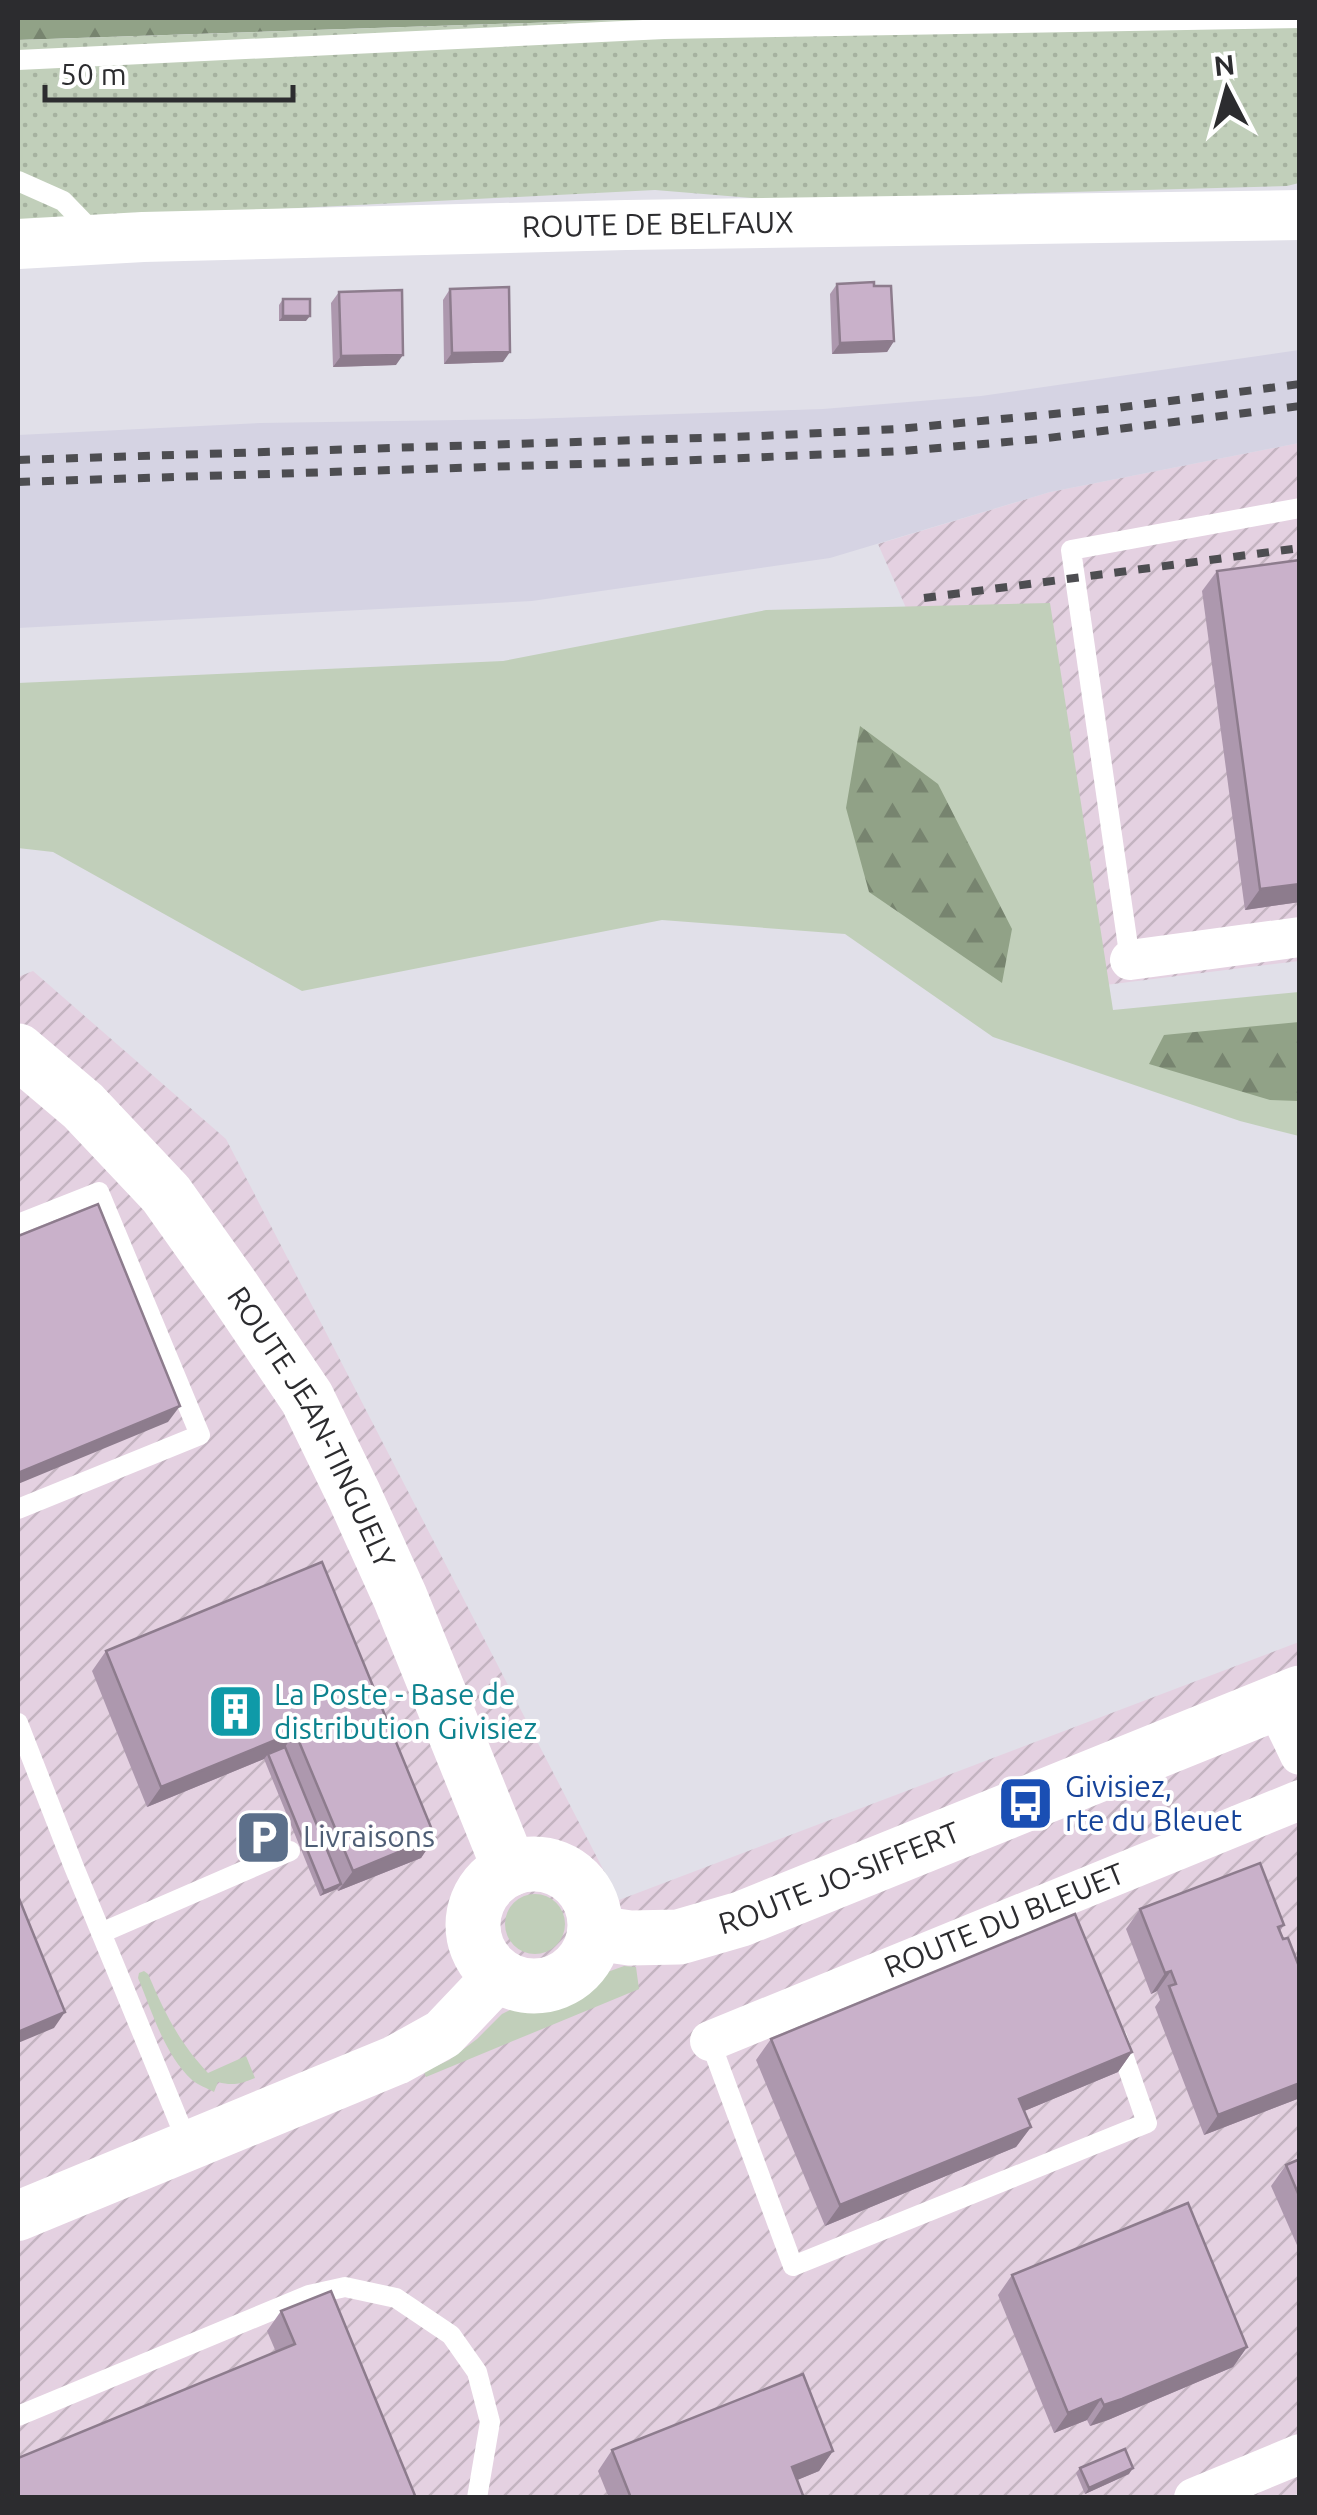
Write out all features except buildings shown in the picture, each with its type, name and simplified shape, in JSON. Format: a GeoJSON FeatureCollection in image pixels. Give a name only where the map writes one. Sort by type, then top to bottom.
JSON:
{"type":"FeatureCollection","features":[{"type":"Feature","properties":{"kind":"main road","name":"ROUTE JEAN-TINGUELY"},"geometry":{"type":"LineString","coordinates":[[18,1051],[83,1106],[166,1194],[307,1398],[400,1597],[510,1869]]}},
{"type":"Feature","properties":{"kind":"main road","name":"ROUTE JO-SIFFERT"},"geometry":{"type":"LineString","coordinates":[[595,1933],[630,1938],[679,1937],[741,1919],[1287,1698]]}},
{"type":"Feature","properties":{"kind":"main road"},"geometry":{"type":"LineString","coordinates":[[528,1864],[550,1866],[570,1875],[585,1891],[594,1911],[595,1933],[589,1953],[576,1970],[559,1981],[539,1986],[518,1984],[499,1975],[484,1960],[475,1942],[473,1921],[478,1900],[490,1882],[510,1869],[528,1864]]}},
{"type":"Feature","properties":{"kind":"street","name":"ROUTE DE BELFAUX"},"geometry":{"type":"LineString","coordinates":[[18,244],[99,238],[626,225],[1300,215]]}},
{"type":"Feature","properties":{"kind":"street"},"geometry":{"type":"LineString","coordinates":[[1130,960],[1300,937]]}},
{"type":"Feature","properties":{"kind":"street"},"geometry":{"type":"LineString","coordinates":[[1287,1698],[1300,1755]]}},
{"type":"Feature","properties":{"kind":"street","name":"ROUTE DU BLEUET"},"geometry":{"type":"LineString","coordinates":[[710,2041],[1070,1903],[1300,1800]]}},
{"type":"Feature","properties":{"kind":"street"},"geometry":{"type":"LineString","coordinates":[[18,2216],[384,2065],[443,2034],[499,1975]]}},
{"type":"Feature","properties":{"kind":"street"},"geometry":{"type":"LineString","coordinates":[[1194,2498],[1300,2454]]}},
{"type":"Feature","properties":{"kind":"lane"},"geometry":{"type":"LineString","coordinates":[[18,60],[664,29],[1300,18]]}},
{"type":"Feature","properties":{"kind":"lane"},"geometry":{"type":"LineString","coordinates":[[18,182],[63,201],[99,238]]}},
{"type":"Feature","properties":{"kind":"lane"},"geometry":{"type":"LineString","coordinates":[[1130,960],[1070,550],[1300,508]]}},
{"type":"Feature","properties":{"kind":"lane"},"geometry":{"type":"LineString","coordinates":[[18,1224],[99,1192],[200,1434],[18,1510]]}},
{"type":"Feature","properties":{"kind":"lane"},"geometry":{"type":"LineString","coordinates":[[18,1723],[189,2146]]}},
{"type":"Feature","properties":{"kind":"lane"},"geometry":{"type":"LineString","coordinates":[[101,1933],[290,1851]]}},
{"type":"Feature","properties":{"kind":"lane"},"geometry":{"type":"LineString","coordinates":[[710,2041],[793,2266],[1147,2124],[1110,2018]]}},
{"type":"Feature","properties":{"kind":"lane"},"geometry":{"type":"LineString","coordinates":[[18,2416],[309,2295],[345,2287],[396,2298],[410,2307],[452,2335],[477,2372],[490,2422],[477,2498]]}},
{"type":"Feature","properties":{"kind":"shaded area"},"geometry":{"type":"Polygon","coordinates":[[[1299,350],[1299,443],[1050,492],[830,558],[532,601],[18,628],[18,435],[260,423],[823,409],[981,396],[1299,350]]]}},
{"type":"Feature","properties":{"kind":"shaded area"},"geometry":{"type":"Polygon","coordinates":[[[1299,443],[1299,961],[1073,989],[878,544],[1050,492],[1299,443]]]}},
{"type":"Feature","properties":{"kind":"shaded area"},"geometry":{"type":"Polygon","coordinates":[[[33,971],[226,1139],[619,1900],[1299,1642],[1299,2493],[1287,2498],[18,2498],[18,977],[33,971]]]}},
{"type":"Feature","properties":{"kind":"green space"},"geometry":{"type":"Polygon","coordinates":[[[18,18],[677,18],[18,40],[18,18]]]}},
{"type":"Feature","properties":{"kind":"green space"},"geometry":{"type":"Polygon","coordinates":[[[677,18],[1299,18],[1299,183],[777,200],[655,190],[18,222],[18,40],[677,18]]]}},
{"type":"Feature","properties":{"kind":"green space"},"geometry":{"type":"Polygon","coordinates":[[[1050,603],[1113,1010],[1299,992],[1299,1136],[1240,1121],[993,1037],[845,934],[662,920],[302,991],[53,852],[18,848],[18,683],[503,661],[766,610],[1050,603]]]}},
{"type":"Feature","properties":{"kind":"green space"},"geometry":{"type":"Polygon","coordinates":[[[860,726],[938,784],[1012,929],[1002,983],[869,892],[846,808],[860,726]]]}},
{"type":"Feature","properties":{"kind":"green space"},"geometry":{"type":"Polygon","coordinates":[[[1299,1022],[1299,1101],[1270,1100],[1149,1064],[1164,1035],[1299,1022]]]}},
{"type":"Feature","properties":{"kind":"green space"},"geometry":{"type":"Polygon","coordinates":[[[535,1894],[556,1903],[565,1924],[556,1945],[535,1954],[514,1945],[505,1924],[514,1903],[535,1894]]]}},
{"type":"Feature","properties":{"kind":"green space"},"geometry":{"type":"Polygon","coordinates":[[[624,1966],[636,1967],[639,1989],[426,2077],[424,2072],[449,2060],[502,2014],[520,2005],[546,2004],[571,1996],[602,1974],[624,1966]]]}},
{"type":"Feature","properties":{"kind":"green space"},"geometry":{"type":"Polygon","coordinates":[[[144,1971],[180,2038],[208,2073],[246,2056],[255,2078],[237,2084],[218,2082],[214,2092],[192,2080],[160,2032],[138,1978],[144,1971]]]}},
{"type":"Feature","properties":{"kind":"railway"},"geometry":{"type":"LineString","coordinates":[[18,460],[898,429],[1116,408],[1300,384]]}},
{"type":"Feature","properties":{"kind":"railway"},"geometry":{"type":"LineString","coordinates":[[18,482],[903,451],[1040,439],[1300,406]]}},
{"type":"Feature","properties":{"kind":"railway"},"geometry":{"type":"LineString","coordinates":[[924,598],[1300,548]]}},
{"type":"Feature","properties":{"kind":"place","name":"La Poste - Base de distribution Givisiez"},"geometry":{"type":"Point","coordinates":[235,1712]}},
{"type":"Feature","properties":{"kind":"place","name":"Givisiez, rte du Bleuet"},"geometry":{"type":"Point","coordinates":[1026,1804]}},
{"type":"Feature","properties":{"kind":"place","name":"Livraisons"},"geometry":{"type":"Point","coordinates":[264,1837]}}]}
